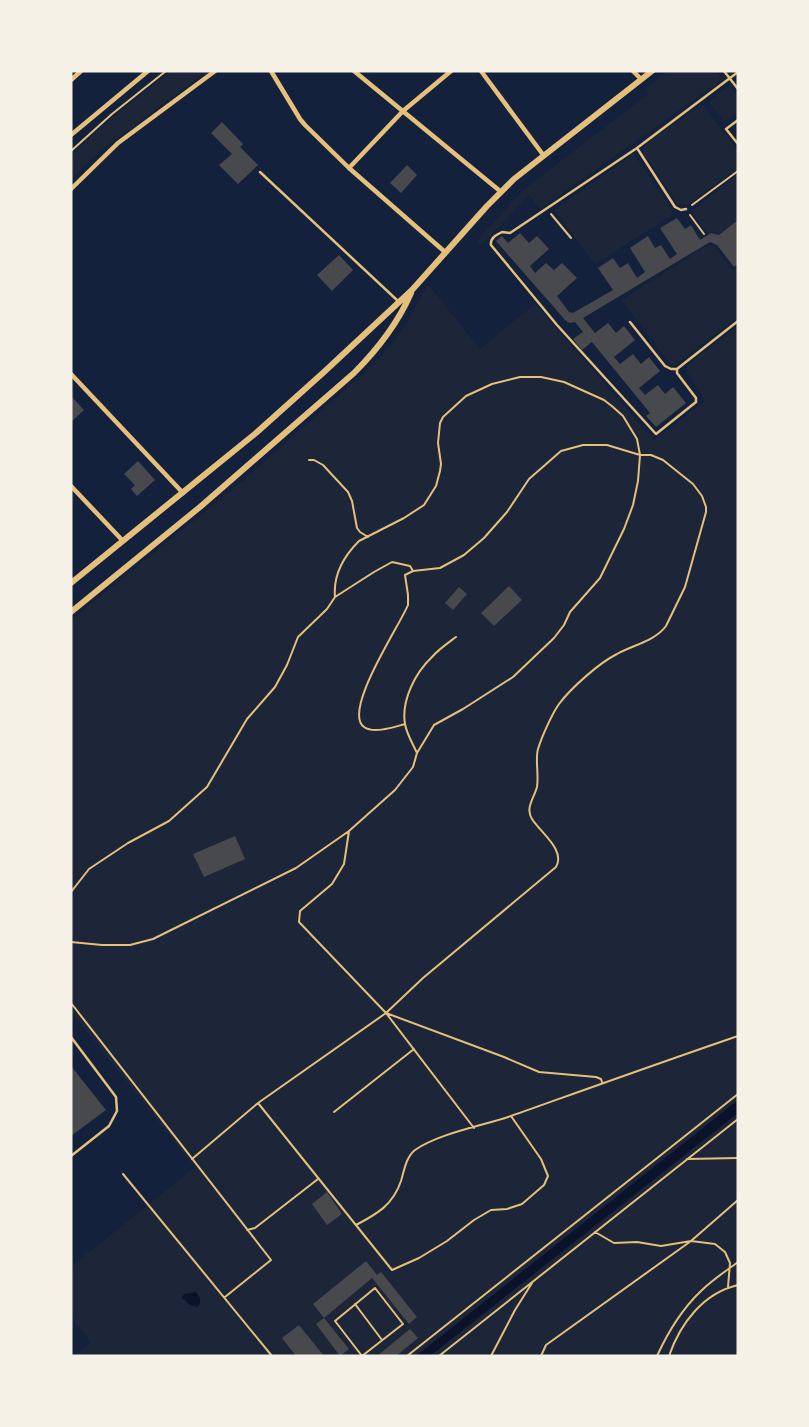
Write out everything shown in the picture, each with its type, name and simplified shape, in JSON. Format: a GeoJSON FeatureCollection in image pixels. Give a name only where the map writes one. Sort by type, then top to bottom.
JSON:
{"type":"FeatureCollection","features":[{"type":"Feature","properties":{"kind":"main road"},"geometry":{"type":"LineString","coordinates":[[72,580],[123,542],[256,433],[338,360],[412,290],[500,191],[652,71]]}},
{"type":"Feature","properties":{"kind":"main road"},"geometry":{"type":"LineString","coordinates":[[71,612],[193,513],[354,373],[377,350],[391,330],[402,314],[412,290]]}},
{"type":"Feature","properties":{"kind":"street"},"geometry":{"type":"LineString","coordinates":[[71,80],[81,71]]}},
{"type":"Feature","properties":{"kind":"street"},"geometry":{"type":"LineString","coordinates":[[71,135],[148,71]]}},
{"type":"Feature","properties":{"kind":"street"},"geometry":{"type":"LineString","coordinates":[[71,189],[118,143],[215,71]]}},
{"type":"Feature","properties":{"kind":"street"},"geometry":{"type":"LineString","coordinates":[[271,71],[300,119],[349,168],[445,252]]}},
{"type":"Feature","properties":{"kind":"street"},"geometry":{"type":"LineString","coordinates":[[354,71],[500,191]]}},
{"type":"Feature","properties":{"kind":"street"},"geometry":{"type":"LineString","coordinates":[[349,168],[403,111],[451,71]]}},
{"type":"Feature","properties":{"kind":"street"},"geometry":{"type":"LineString","coordinates":[[481,71],[544,156]]}},
{"type":"Feature","properties":{"kind":"street"},"geometry":{"type":"LineString","coordinates":[[633,71],[641,79]]}},
{"type":"Feature","properties":{"kind":"street"},"geometry":{"type":"LineString","coordinates":[[71,374],[183,493]]}},
{"type":"Feature","properties":{"kind":"street"},"geometry":{"type":"LineString","coordinates":[[71,385],[77,380]]}},
{"type":"Feature","properties":{"kind":"street"},"geometry":{"type":"LineString","coordinates":[[71,486],[123,542]]}},
{"type":"Feature","properties":{"kind":"lane"},"geometry":{"type":"LineString","coordinates":[[724,71],[738,89]]}},
{"type":"Feature","properties":{"kind":"lane"},"geometry":{"type":"LineString","coordinates":[[677,369],[677,373],[696,398],[696,402],[656,434],[557,325],[491,245],[492,239],[502,232],[510,232],[637,148],[738,72]]}},
{"type":"Feature","properties":{"kind":"lane"},"geometry":{"type":"LineString","coordinates":[[738,120],[726,128],[738,144]]}},
{"type":"Feature","properties":{"kind":"lane"},"geometry":{"type":"LineString","coordinates":[[637,148],[675,207],[681,210],[686,209]]}},
{"type":"Feature","properties":{"kind":"lane"},"geometry":{"type":"LineString","coordinates":[[260,172],[399,302]]}},
{"type":"Feature","properties":{"kind":"lane"},"geometry":{"type":"LineString","coordinates":[[630,322],[665,366],[677,369],[738,321]]}},
{"type":"Feature","properties":{"kind":"lane"},"geometry":{"type":"LineString","coordinates":[[71,1037],[116,1097],[117,1111],[109,1126],[71,1156]]}},
{"type":"Feature","properties":{"kind":"path"},"geometry":{"type":"LineString","coordinates":[[71,151],[112,114],[166,71]]}},
{"type":"Feature","properties":{"kind":"path"},"geometry":{"type":"LineString","coordinates":[[704,234],[686,209],[738,171]]}},
{"type":"Feature","properties":{"kind":"path"},"geometry":{"type":"LineString","coordinates":[[547,208],[571,238]]}},
{"type":"Feature","properties":{"kind":"path"},"geometry":{"type":"LineString","coordinates":[[71,942],[130,945],[153,939],[296,868],[349,831],[395,790],[413,767],[418,753],[434,725],[464,709],[513,677],[538,655],[560,631],[570,612],[597,582],[618,542],[633,505],[638,481],[640,455],[636,439],[623,416],[604,400],[573,385],[555,379],[520,377],[506,380],[466,396],[443,416],[440,423],[438,432],[440,471],[436,486],[430,497],[417,511],[368,537],[352,548],[341,565],[334,586],[335,597]]}},
{"type":"Feature","properties":{"kind":"path"},"geometry":{"type":"LineString","coordinates":[[192,1159],[258,1103],[386,1013],[423,978],[558,864],[556,850],[530,814],[530,806],[537,784],[537,752],[558,705],[564,698],[602,663],[616,654],[654,637],[662,631],[685,587],[706,512],[699,491],[663,460],[651,454],[640,455],[607,445],[583,445],[561,451],[529,479],[507,512],[484,538],[464,555],[440,568],[413,571],[405,576],[408,605],[378,658],[361,703],[359,720],[363,726],[370,730],[405,724]]}},
{"type":"Feature","properties":{"kind":"path"},"geometry":{"type":"LineString","coordinates":[[309,460],[314,460],[323,465],[348,492],[358,528],[360,532],[368,537]]}},
{"type":"Feature","properties":{"kind":"path"},"geometry":{"type":"LineString","coordinates":[[71,892],[89,869],[169,821],[207,787],[247,719],[275,687],[287,665],[298,637],[327,610],[335,597],[392,562],[410,566],[413,571]]}},
{"type":"Feature","properties":{"kind":"path"},"geometry":{"type":"LineString","coordinates":[[418,753],[405,724],[405,706],[413,683],[431,657],[456,637]]}},
{"type":"Feature","properties":{"kind":"path"},"geometry":{"type":"LineString","coordinates":[[349,831],[344,864],[332,884],[300,911],[299,922],[386,1013],[474,1128]]}},
{"type":"Feature","properties":{"kind":"path"},"geometry":{"type":"LineString","coordinates":[[71,1003],[271,1260],[225,1297]]}},
{"type":"Feature","properties":{"kind":"path"},"geometry":{"type":"LineString","coordinates":[[386,1013],[540,1072],[596,1077],[601,1079],[602,1083]]}},
{"type":"Feature","properties":{"kind":"path"},"geometry":{"type":"LineString","coordinates":[[356,1225],[379,1214],[389,1203],[400,1183],[406,1164],[413,1151],[442,1137],[511,1116],[738,1036]]}},
{"type":"Feature","properties":{"kind":"path"},"geometry":{"type":"LineString","coordinates":[[334,1112],[414,1049]]}},
{"type":"Feature","properties":{"kind":"path"},"geometry":{"type":"LineString","coordinates":[[407,1356],[738,1094]]}},
{"type":"Feature","properties":{"kind":"path"},"geometry":{"type":"LineString","coordinates":[[258,1103],[392,1270],[419,1258],[491,1210],[507,1209],[522,1204],[544,1185],[548,1176],[540,1159],[511,1116]]}},
{"type":"Feature","properties":{"kind":"path"},"geometry":{"type":"LineString","coordinates":[[439,1356],[738,1119]]}},
{"type":"Feature","properties":{"kind":"path"},"geometry":{"type":"LineString","coordinates":[[687,1159],[738,1158]]}},
{"type":"Feature","properties":{"kind":"path"},"geometry":{"type":"LineString","coordinates":[[123,1174],[272,1356]]}},
{"type":"Feature","properties":{"kind":"path"},"geometry":{"type":"LineString","coordinates":[[247,1230],[255,1228],[318,1178]]}},
{"type":"Feature","properties":{"kind":"path"},"geometry":{"type":"LineString","coordinates":[[541,1356],[546,1345],[690,1241],[738,1200]]}},
{"type":"Feature","properties":{"kind":"path"},"geometry":{"type":"LineString","coordinates":[[594,1232],[614,1243],[637,1242],[662,1246],[690,1241],[715,1244],[725,1252],[730,1263],[728,1287]]}},
{"type":"Feature","properties":{"kind":"path"},"geometry":{"type":"LineString","coordinates":[[657,1356],[668,1332],[701,1291],[738,1262]]}},
{"type":"Feature","properties":{"kind":"path"},"geometry":{"type":"LineString","coordinates":[[491,1356],[515,1310],[533,1281]]}},
{"type":"Feature","properties":{"kind":"path"},"geometry":{"type":"LineString","coordinates":[[669,1356],[674,1342],[689,1317],[719,1292],[738,1284]]}},
{"type":"Feature","properties":{"kind":"path"},"geometry":{"type":"LineString","coordinates":[[375,1288],[402,1324],[362,1356],[335,1321],[355,1304],[375,1288]]}},
{"type":"Feature","properties":{"kind":"path"},"geometry":{"type":"LineString","coordinates":[[355,1304],[382,1340]]}},
{"type":"Feature","properties":{"kind":"shaded area"},"geometry":{"type":"Polygon","coordinates":[[[171,71],[207,71],[100,151],[71,179],[71,155],[114,116],[171,71]]]}},
{"type":"Feature","properties":{"kind":"shaded area"},"geometry":{"type":"Polygon","coordinates":[[[667,71],[715,71],[722,80],[540,209],[529,195],[481,246],[477,241],[522,191],[648,94],[645,89],[667,71]]]}},
{"type":"Feature","properties":{"kind":"shaded area"},"geometry":{"type":"Polygon","coordinates":[[[730,86],[738,97],[738,112],[724,122],[709,101],[730,86]]]}},
{"type":"Feature","properties":{"kind":"shaded area"},"geometry":{"type":"Polygon","coordinates":[[[702,104],[738,151],[738,168],[690,203],[682,205],[677,203],[643,152],[645,144],[702,104]]]}},
{"type":"Feature","properties":{"kind":"shaded area"},"geometry":{"type":"Polygon","coordinates":[[[634,154],[674,214],[595,264],[554,210],[634,154]]]}},
{"type":"Feature","properties":{"kind":"shaded area"},"geometry":{"type":"Polygon","coordinates":[[[738,174],[738,220],[719,235],[713,232],[708,234],[692,212],[693,210],[738,174]]]}},
{"type":"Feature","properties":{"kind":"shaded area"},"geometry":{"type":"Polygon","coordinates":[[[708,245],[715,247],[733,270],[738,269],[738,317],[673,366],[622,300],[708,245]]]}},
{"type":"Feature","properties":{"kind":"shaded area"},"geometry":{"type":"Polygon","coordinates":[[[428,284],[480,349],[535,304],[654,440],[705,401],[688,373],[687,365],[738,326],[738,1356],[75,1356],[91,1342],[71,1317],[71,1267],[195,1167],[71,1012],[71,620],[243,481],[369,368],[392,344],[407,322],[428,284]]]}},
{"type":"Feature","properties":{"kind":"shaded area"},"geometry":{"type":"Polygon","coordinates":[[[738,1100],[738,1113],[430,1356],[416,1356],[738,1100]]]}},
{"type":"Feature","properties":{"kind":"shaded area"},"geometry":{"type":"Polygon","coordinates":[[[196,1292],[200,1298],[200,1304],[197,1307],[190,1305],[182,1298],[184,1294],[196,1292]]]}},
{"type":"Feature","properties":{"kind":"building"},"geometry":{"type":"Polygon","coordinates":[[[222,122],[243,144],[240,147],[258,165],[238,184],[219,165],[232,154],[211,133],[222,122]]]}},
{"type":"Feature","properties":{"kind":"building"},"geometry":{"type":"Polygon","coordinates":[[[407,165],[417,175],[401,193],[390,183],[407,165]]]}},
{"type":"Feature","properties":{"kind":"building"},"geometry":{"type":"Polygon","coordinates":[[[677,218],[685,229],[691,225],[700,240],[711,233],[719,235],[738,220],[738,264],[734,267],[717,245],[710,242],[583,318],[595,333],[608,323],[616,333],[624,326],[635,340],[614,357],[620,364],[633,354],[641,364],[649,357],[660,371],[639,388],[645,395],[658,385],[665,394],[673,387],[686,403],[656,427],[646,416],[650,413],[592,342],[582,350],[573,339],[583,332],[575,322],[570,323],[566,321],[496,241],[502,236],[508,243],[520,233],[529,243],[537,236],[549,249],[530,266],[535,273],[546,263],[554,270],[562,263],[577,278],[557,296],[569,312],[573,313],[613,290],[598,268],[613,258],[620,268],[628,263],[637,278],[645,272],[630,248],[648,236],[655,248],[661,245],[670,259],[677,254],[660,228],[677,218]]]}},
{"type":"Feature","properties":{"kind":"building"},"geometry":{"type":"Polygon","coordinates":[[[339,255],[353,270],[332,291],[317,275],[339,255]]]}},
{"type":"Feature","properties":{"kind":"building"},"geometry":{"type":"Polygon","coordinates":[[[71,396],[84,410],[71,422],[71,396]]]}},
{"type":"Feature","properties":{"kind":"building"},"geometry":{"type":"Polygon","coordinates":[[[138,461],[155,480],[137,496],[131,489],[135,485],[124,474],[138,461]]]}},
{"type":"Feature","properties":{"kind":"building"},"geometry":{"type":"Polygon","coordinates":[[[509,586],[522,600],[494,626],[481,613],[509,586]]]}},
{"type":"Feature","properties":{"kind":"building"},"geometry":{"type":"Polygon","coordinates":[[[459,587],[467,594],[453,610],[445,603],[459,587]]]}},
{"type":"Feature","properties":{"kind":"building"},"geometry":{"type":"Polygon","coordinates":[[[235,836],[245,859],[204,877],[193,854],[235,836]]]}},
{"type":"Feature","properties":{"kind":"building"},"geometry":{"type":"Polygon","coordinates":[[[71,1066],[106,1110],[71,1136],[71,1066]]]}},
{"type":"Feature","properties":{"kind":"building"},"geometry":{"type":"Polygon","coordinates":[[[327,1192],[342,1214],[327,1225],[312,1204],[327,1192]]]}},
{"type":"Feature","properties":{"kind":"building"},"geometry":{"type":"Polygon","coordinates":[[[366,1261],[377,1275],[381,1272],[417,1317],[409,1324],[372,1278],[324,1318],[313,1304],[366,1261]]]}},
{"type":"Feature","properties":{"kind":"building"},"geometry":{"type":"Polygon","coordinates":[[[324,1318],[349,1349],[340,1356],[316,1324],[324,1318]]]}},
{"type":"Feature","properties":{"kind":"building"},"geometry":{"type":"Polygon","coordinates":[[[299,1325],[324,1356],[296,1356],[282,1338],[299,1325]]]}},
{"type":"Feature","properties":{"kind":"building"},"geometry":{"type":"Polygon","coordinates":[[[410,1329],[418,1338],[396,1356],[377,1356],[410,1329]]]}}]}
